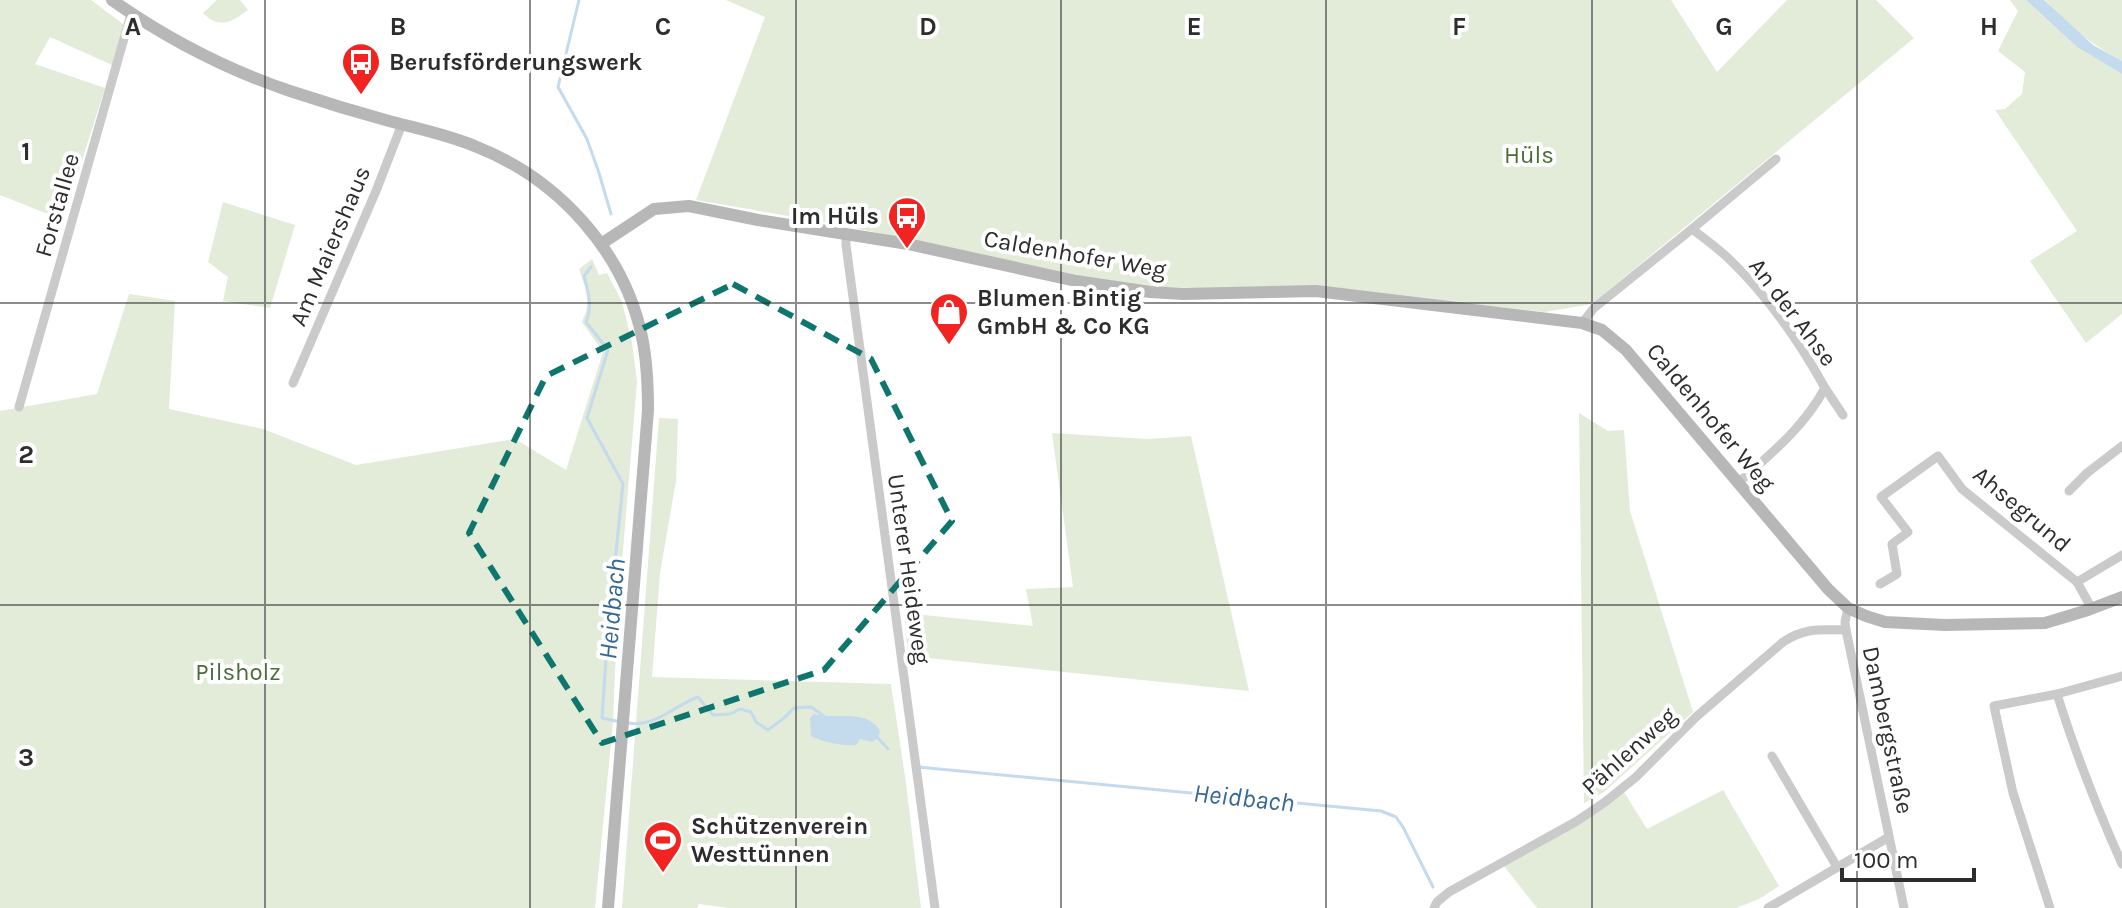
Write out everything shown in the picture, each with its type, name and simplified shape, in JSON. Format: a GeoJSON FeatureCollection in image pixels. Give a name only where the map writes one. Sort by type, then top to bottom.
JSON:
{"type":"FeatureCollection","features":[{"type":"Feature","properties":{"kind":"main road"},"geometry":{"type":"LineString","coordinates":[[112,0],[189,47],[237,70],[288,90],[473,145],[516,165],[562,199],[601,244],[630,296],[642,338],[648,410],[608,908]]}},
{"type":"Feature","properties":{"kind":"main road","name":"Caldenhofer Weg"},"geometry":{"type":"LineString","coordinates":[[601,244],[654,209],[689,206],[908,244],[1076,281],[1150,292],[1316,291],[1582,323],[1602,330],[1614,339],[1828,589],[1848,608],[1885,622],[1945,625],[2045,623],[2122,597]]}},
{"type":"Feature","properties":{"kind":"street","name":"Forstallee"},"geometry":{"type":"LineString","coordinates":[[19,407],[131,14]]}},
{"type":"Feature","properties":{"kind":"street","name":"Am Maiershaus"},"geometry":{"type":"LineString","coordinates":[[293,383],[402,124]]}},
{"type":"Feature","properties":{"kind":"street"},"geometry":{"type":"LineString","coordinates":[[1582,323],[1594,308],[1776,159]]}},
{"type":"Feature","properties":{"kind":"street","name":"An der Ahse"},"geometry":{"type":"LineString","coordinates":[[1692,229],[1726,256],[1764,298],[1809,359],[1843,415]]}},
{"type":"Feature","properties":{"kind":"street","name":"Unterer Heideweg"},"geometry":{"type":"LineString","coordinates":[[846,234],[935,908]]}},
{"type":"Feature","properties":{"kind":"street","name":"An der Ahse"},"geometry":{"type":"LineString","coordinates":[[1738,483],[1789,437],[1825,388]]}},
{"type":"Feature","properties":{"kind":"street"},"geometry":{"type":"LineString","coordinates":[[2069,491],[2122,446]]}},
{"type":"Feature","properties":{"kind":"street","name":"Ahsegrund"},"geometry":{"type":"LineString","coordinates":[[1880,584],[1897,574],[1892,544],[1908,532],[1881,497],[1938,456],[1962,489],[2077,582],[2092,609]]}},
{"type":"Feature","properties":{"kind":"street","name":"Ahsegrund"},"geometry":{"type":"LineString","coordinates":[[2077,582],[2122,555]]}},
{"type":"Feature","properties":{"kind":"street","name":"Dambergstraße"},"geometry":{"type":"LineString","coordinates":[[1848,608],[1846,630],[1904,908]]}},
{"type":"Feature","properties":{"kind":"street","name":"Pählenweg"},"geometry":{"type":"LineString","coordinates":[[1434,908],[1449,892],[1577,821],[1605,802],[1636,777],[1696,717],[1797,632],[1846,630]]}},
{"type":"Feature","properties":{"kind":"street"},"geometry":{"type":"LineString","coordinates":[[2050,908],[2013,793],[1994,706],[2057,694],[2122,676]]}},
{"type":"Feature","properties":{"kind":"street"},"geometry":{"type":"LineString","coordinates":[[2057,694],[2095,805],[2122,864]]}},
{"type":"Feature","properties":{"kind":"street"},"geometry":{"type":"LineString","coordinates":[[1772,756],[1837,867]]}},
{"type":"Feature","properties":{"kind":"street"},"geometry":{"type":"LineString","coordinates":[[1768,908],[1889,837]]}},
{"type":"Feature","properties":{"kind":"highlighted area"},"geometry":{"type":"Polygon","coordinates":[[[733,284],[871,359],[952,521],[824,670],[602,743],[469,533],[546,376],[733,284]]]}},
{"type":"Feature","properties":{"kind":"green space"},"geometry":{"type":"Polygon","coordinates":[[[0,0],[91,0],[131,30],[112,65],[50,37],[35,64],[105,88],[63,220],[0,195],[0,0]]]}},
{"type":"Feature","properties":{"kind":"green space"},"geometry":{"type":"Polygon","coordinates":[[[217,0],[240,0],[248,10],[231,21],[220,23],[203,13],[217,0]]]}},
{"type":"Feature","properties":{"kind":"green space","name":"Hüls"},"geometry":{"type":"Polygon","coordinates":[[[726,0],[1671,0],[1717,72],[1787,0],[1876,0],[1914,38],[1592,304],[1545,312],[1349,291],[1152,287],[1078,277],[846,226],[696,200],[765,17],[726,0]]]}},
{"type":"Feature","properties":{"kind":"green space"},"geometry":{"type":"Polygon","coordinates":[[[2010,0],[2026,0],[2077,47],[2122,74],[2122,314],[2086,343],[2030,261],[2077,231],[1995,110],[2005,109],[2022,94],[2025,72],[1998,51],[2018,11],[2010,0]]]}},
{"type":"Feature","properties":{"kind":"green space"},"geometry":{"type":"Polygon","coordinates":[[[2045,0],[2122,0],[2122,61],[2080,34],[2045,0]]]}},
{"type":"Feature","properties":{"kind":"green space"},"geometry":{"type":"Polygon","coordinates":[[[223,202],[295,225],[270,308],[223,301],[228,277],[208,262],[223,202]]]}},
{"type":"Feature","properties":{"kind":"green space","name":"Pilsholz"},"geometry":{"type":"Polygon","coordinates":[[[592,259],[599,275],[607,273],[622,302],[632,342],[637,382],[617,622],[613,722],[595,908],[0,908],[0,411],[97,394],[129,294],[175,301],[169,409],[263,429],[356,465],[515,439],[566,470],[603,352],[582,322],[587,301],[579,269],[592,259]]]}},
{"type":"Feature","properties":{"kind":"green space"},"geometry":{"type":"Polygon","coordinates":[[[1579,413],[1608,431],[1624,430],[1630,511],[1693,712],[1604,792],[1584,803],[1579,413]]]}},
{"type":"Feature","properties":{"kind":"green space"},"geometry":{"type":"Polygon","coordinates":[[[659,418],[678,419],[676,481],[660,573],[652,677],[891,684],[921,908],[729,908],[699,904],[697,908],[622,908],[659,418]]]}},
{"type":"Feature","properties":{"kind":"green space"},"geometry":{"type":"Polygon","coordinates":[[[1052,433],[1147,439],[1191,436],[1249,691],[908,656],[904,613],[1033,626],[1026,589],[1073,587],[1052,433]]]}},
{"type":"Feature","properties":{"kind":"green space"},"geometry":{"type":"Polygon","coordinates":[[[1723,790],[1779,886],[1759,899],[1736,908],[1537,908],[1504,866],[1603,808],[1624,792],[1647,829],[1723,790]]]}},
{"type":"Feature","properties":{"kind":"water"},"geometry":{"type":"Polygon","coordinates":[[[2026,0],[2044,0],[2093,45],[2122,61],[2122,74],[2077,47],[2026,0]]]}},
{"type":"Feature","properties":{"kind":"water"},"geometry":{"type":"Polygon","coordinates":[[[814,714],[867,719],[880,731],[878,738],[872,742],[860,739],[856,745],[851,745],[816,738],[811,736],[810,718],[814,714]]]}},
{"type":"Feature","properties":{"kind":"waterway","name":"Heidbach"},"geometry":{"type":"LineString","coordinates":[[579,0],[558,87],[587,139],[611,214]]}},
{"type":"Feature","properties":{"kind":"waterway","name":"Heidbach"},"geometry":{"type":"LineString","coordinates":[[591,267],[584,276],[589,305],[586,322],[608,350],[587,418],[623,484],[602,718],[621,722]]}},
{"type":"Feature","properties":{"kind":"waterway","name":"Heidbach"},"geometry":{"type":"LineString","coordinates":[[628,723],[638,724],[656,719],[698,697],[713,715],[730,714],[740,709],[751,712],[756,722],[768,730],[794,708],[811,707],[824,716]]}},
{"type":"Feature","properties":{"kind":"waterway","name":"Heidbach"},"geometry":{"type":"LineString","coordinates":[[878,738],[888,749]]}},
{"type":"Feature","properties":{"kind":"waterway","name":"Heidbach"},"geometry":{"type":"LineString","coordinates":[[918,767],[1381,811],[1396,817],[1403,827],[1433,887]]}},
{"type":"Feature","properties":{"kind":"place","name":"Berufsförderungswerk"},"geometry":{"type":"Point","coordinates":[361,96]}},
{"type":"Feature","properties":{"kind":"place","name":"Im Hüls"},"geometry":{"type":"Point","coordinates":[907,250]}},
{"type":"Feature","properties":{"kind":"place","name":"Blumen Bintig GmbH & Co KG"},"geometry":{"type":"Point","coordinates":[949,346]}},
{"type":"Feature","properties":{"kind":"place","name":"Schützenverein Westtünnen"},"geometry":{"type":"Point","coordinates":[663,874]}}]}
